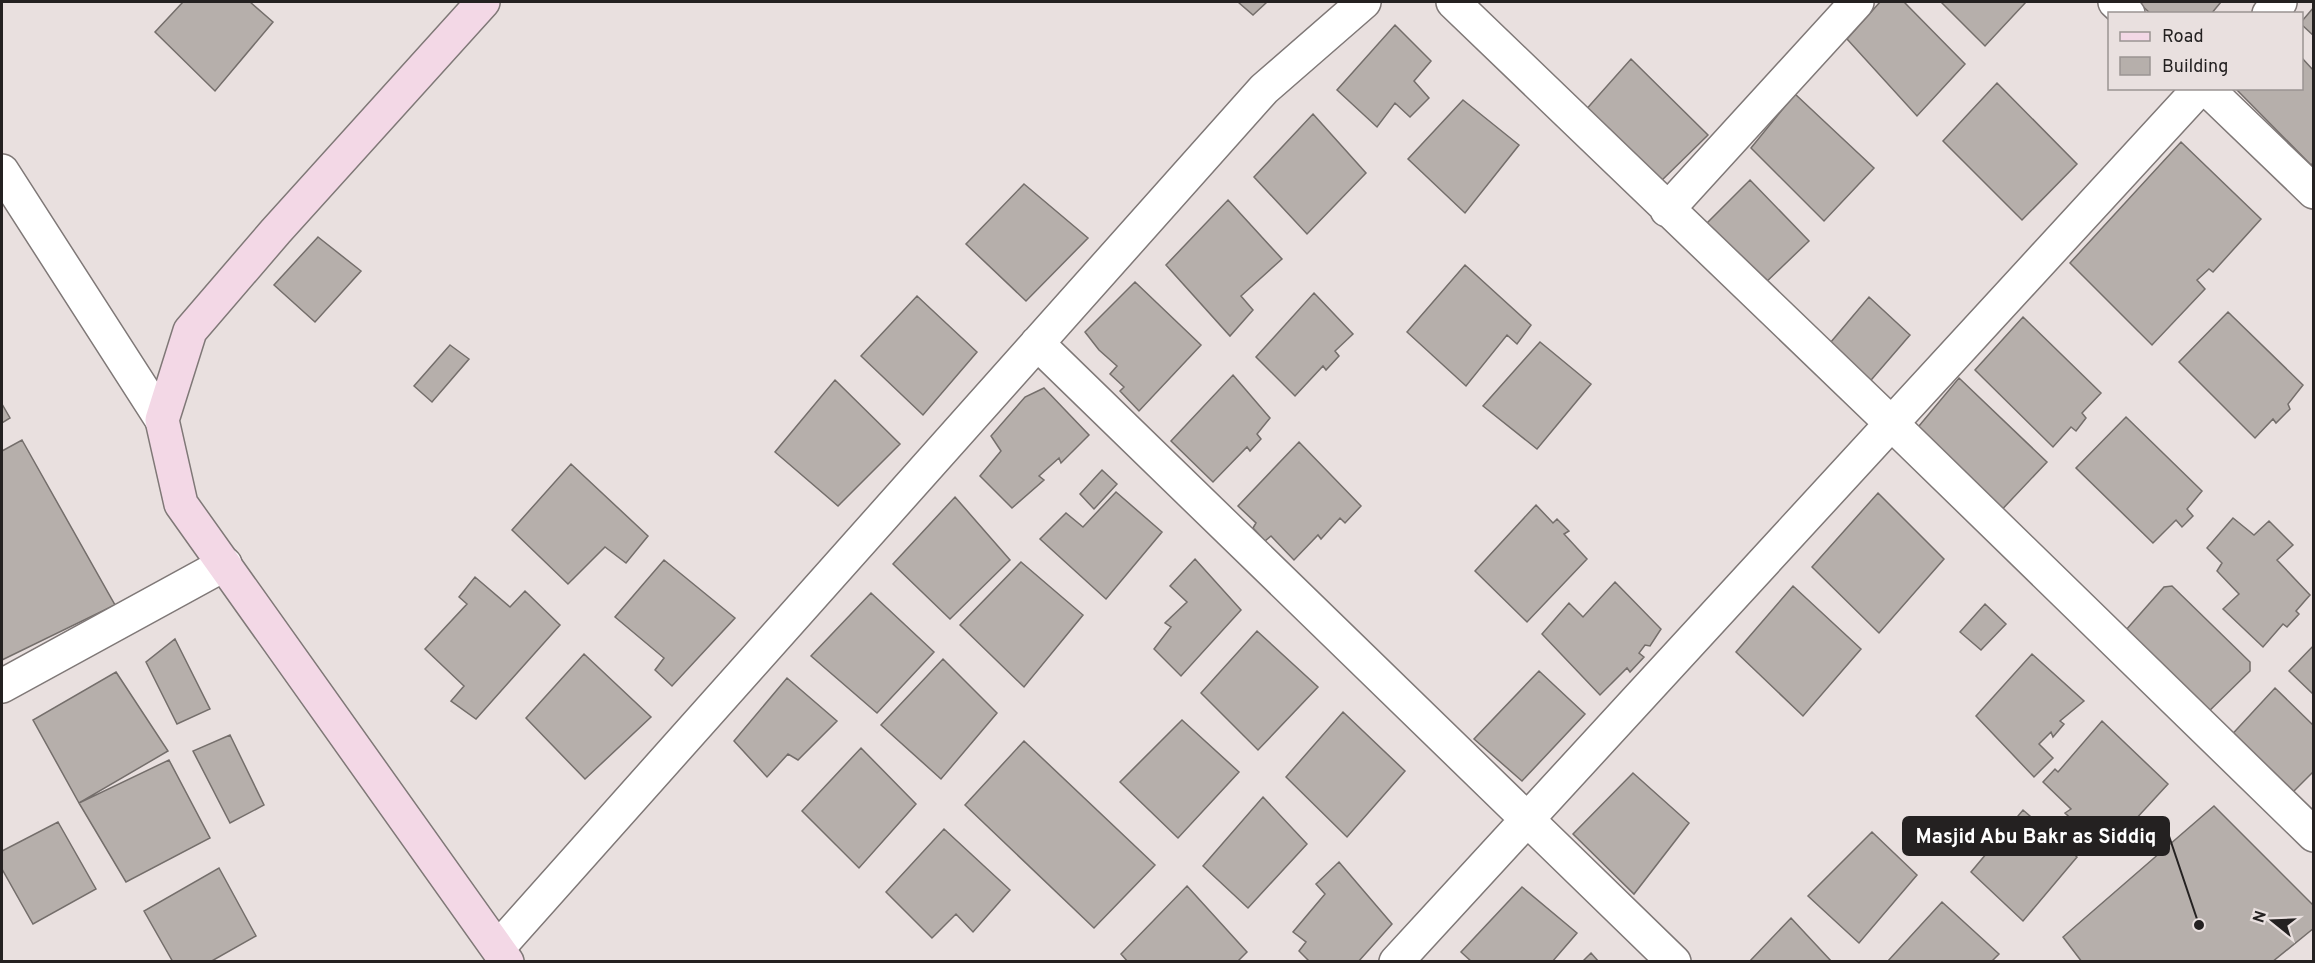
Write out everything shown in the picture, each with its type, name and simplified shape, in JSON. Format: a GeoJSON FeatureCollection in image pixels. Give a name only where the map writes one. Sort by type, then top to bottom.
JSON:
{"type":"FeatureCollection","features":[{"type":"Feature","properties":{"kind":"street"},"geometry":{"type":"LineString","coordinates":[[162,420],[190,331],[276,231],[483,2]]}},
{"type":"Feature","properties":{"kind":"street"},"geometry":{"type":"LineString","coordinates":[[2,171],[162,420],[181,504],[503,955],[1037,343],[1264,89],[1364,2]]}},
{"type":"Feature","properties":{"kind":"street"},"geometry":{"type":"LineString","coordinates":[[1452,2],[1892,424],[2313,835]]}},
{"type":"Feature","properties":{"kind":"street"},"geometry":{"type":"LineString","coordinates":[[1667,210],[1857,2]]}},
{"type":"Feature","properties":{"kind":"street"},"geometry":{"type":"LineString","coordinates":[[1396,962],[2198,90]]}},
{"type":"Feature","properties":{"kind":"street"},"geometry":{"type":"LineString","coordinates":[[2208,90],[2313,192]]}},
{"type":"Feature","properties":{"kind":"street"},"geometry":{"type":"LineString","coordinates":[[1037,343],[1674,962]]}},
{"type":"Feature","properties":{"kind":"street"},"geometry":{"type":"LineString","coordinates":[[2,686],[225,564]]}},
{"type":"Feature","properties":{"kind":"building"},"geometry":{"type":"Polygon","coordinates":[[[183,2],[250,2],[273,22],[215,91],[155,32],[183,2]]]}},
{"type":"Feature","properties":{"kind":"building"},"geometry":{"type":"Polygon","coordinates":[[[1238,2],[1267,2],[1253,15],[1238,2]]]}},
{"type":"Feature","properties":{"kind":"building"},"geometry":{"type":"Polygon","coordinates":[[[1880,2],[1904,2],[1965,64],[1917,116],[1847,39],[1880,2]]]}},
{"type":"Feature","properties":{"kind":"building"},"geometry":{"type":"Polygon","coordinates":[[[1941,2],[2026,2],[1985,46],[1941,2]]]}},
{"type":"Feature","properties":{"kind":"building"},"geometry":{"type":"Polygon","coordinates":[[[2138,2],[2221,2],[2213,12],[2149,12],[2138,2]]]}},
{"type":"Feature","properties":{"kind":"building"},"geometry":{"type":"Polygon","coordinates":[[[2314,7],[2314,36],[2303,26],[2303,20],[2314,7]]]}},
{"type":"Feature","properties":{"kind":"building"},"geometry":{"type":"Polygon","coordinates":[[[1395,25],[1431,61],[1414,81],[1429,98],[1410,117],[1395,103],[1377,127],[1337,90],[1395,25]]]}},
{"type":"Feature","properties":{"kind":"building"},"geometry":{"type":"Polygon","coordinates":[[[1631,59],[1708,135],[1657,185],[1583,113],[1631,59]]]}},
{"type":"Feature","properties":{"kind":"building"},"geometry":{"type":"Polygon","coordinates":[[[2303,59],[2314,71],[2314,162],[2311,165],[2237,90],[2303,90],[2303,59]]]}},
{"type":"Feature","properties":{"kind":"building"},"geometry":{"type":"Polygon","coordinates":[[[1997,83],[2077,164],[2022,220],[1943,141],[1997,83]]]}},
{"type":"Feature","properties":{"kind":"building"},"geometry":{"type":"Polygon","coordinates":[[[1795,94],[1874,168],[1824,221],[1751,148],[1795,94]]]}},
{"type":"Feature","properties":{"kind":"building"},"geometry":{"type":"Polygon","coordinates":[[[1463,100],[1519,145],[1465,213],[1408,159],[1463,100]]]}},
{"type":"Feature","properties":{"kind":"building"},"geometry":{"type":"Polygon","coordinates":[[[1313,114],[1366,173],[1307,234],[1254,177],[1313,114]]]}},
{"type":"Feature","properties":{"kind":"building"},"geometry":{"type":"Polygon","coordinates":[[[2181,142],[2261,219],[2213,272],[2209,269],[2197,280],[2205,289],[2152,345],[2070,263],[2181,142]]]}},
{"type":"Feature","properties":{"kind":"building"},"geometry":{"type":"Polygon","coordinates":[[[1750,180],[1809,241],[1761,287],[1702,228],[1750,180]]]}},
{"type":"Feature","properties":{"kind":"building"},"geometry":{"type":"Polygon","coordinates":[[[1024,184],[1088,238],[1026,301],[966,244],[1024,184]]]}},
{"type":"Feature","properties":{"kind":"building"},"geometry":{"type":"Polygon","coordinates":[[[1228,200],[1282,259],[1241,296],[1253,310],[1230,336],[1166,265],[1228,200]]]}},
{"type":"Feature","properties":{"kind":"building"},"geometry":{"type":"Polygon","coordinates":[[[318,237],[361,271],[315,322],[274,285],[318,237]]]}},
{"type":"Feature","properties":{"kind":"building"},"geometry":{"type":"Polygon","coordinates":[[[1465,265],[1531,325],[1517,344],[1507,335],[1466,386],[1407,332],[1465,265]]]}},
{"type":"Feature","properties":{"kind":"building"},"geometry":{"type":"Polygon","coordinates":[[[1135,282],[1201,345],[1139,411],[1120,391],[1124,387],[1110,374],[1117,366],[1099,350],[1085,332],[1135,282]]]}},
{"type":"Feature","properties":{"kind":"building"},"geometry":{"type":"Polygon","coordinates":[[[1314,293],[1353,334],[1335,351],[1339,356],[1326,370],[1323,366],[1295,396],[1256,357],[1314,293]]]}},
{"type":"Feature","properties":{"kind":"building"},"geometry":{"type":"Polygon","coordinates":[[[917,296],[977,352],[923,415],[861,356],[917,296]]]}},
{"type":"Feature","properties":{"kind":"building"},"geometry":{"type":"Polygon","coordinates":[[[1869,297],[1910,335],[1866,386],[1825,349],[1869,297]]]}},
{"type":"Feature","properties":{"kind":"building"},"geometry":{"type":"Polygon","coordinates":[[[2228,312],[2303,385],[2288,404],[2290,409],[2276,423],[2273,419],[2255,438],[2179,362],[2228,312]]]}},
{"type":"Feature","properties":{"kind":"building"},"geometry":{"type":"Polygon","coordinates":[[[2023,317],[2101,393],[2082,413],[2086,418],[2076,431],[2071,427],[2053,447],[1975,370],[2023,317]]]}},
{"type":"Feature","properties":{"kind":"building"},"geometry":{"type":"Polygon","coordinates":[[[1540,342],[1591,384],[1537,449],[1483,406],[1540,342]]]}},
{"type":"Feature","properties":{"kind":"building"},"geometry":{"type":"Polygon","coordinates":[[[450,345],[469,359],[432,402],[414,386],[450,345]]]}},
{"type":"Feature","properties":{"kind":"building"},"geometry":{"type":"Polygon","coordinates":[[[1233,375],[1270,418],[1257,434],[1261,439],[1250,451],[1247,447],[1213,482],[1171,441],[1233,375]]]}},
{"type":"Feature","properties":{"kind":"building"},"geometry":{"type":"Polygon","coordinates":[[[1959,378],[2047,462],[1994,518],[1909,438],[1959,378]]]}},
{"type":"Feature","properties":{"kind":"building"},"geometry":{"type":"Polygon","coordinates":[[[835,380],[900,444],[838,506],[775,452],[835,380]]]}},
{"type":"Feature","properties":{"kind":"building"},"geometry":{"type":"Polygon","coordinates":[[[1044,388],[1089,435],[1061,463],[1059,458],[1039,476],[1044,480],[1012,508],[980,476],[1001,451],[991,436],[1025,397],[1044,388]]]}},
{"type":"Feature","properties":{"kind":"building"},"geometry":{"type":"Polygon","coordinates":[[[2,404],[10,418],[2,423],[2,404]]]}},
{"type":"Feature","properties":{"kind":"building"},"geometry":{"type":"Polygon","coordinates":[[[2126,417],[2202,491],[2187,509],[2193,516],[2182,527],[2176,520],[2153,543],[2076,468],[2126,417]]]}},
{"type":"Feature","properties":{"kind":"building"},"geometry":{"type":"Polygon","coordinates":[[[22,440],[115,605],[2,660],[2,451],[22,440]]]}},
{"type":"Feature","properties":{"kind":"building"},"geometry":{"type":"Polygon","coordinates":[[[1299,442],[1361,506],[1345,523],[1340,518],[1321,539],[1318,535],[1294,560],[1271,536],[1265,541],[1253,528],[1256,523],[1238,506],[1299,442]]]}},
{"type":"Feature","properties":{"kind":"building"},"geometry":{"type":"Polygon","coordinates":[[[571,464],[648,536],[626,563],[605,547],[568,584],[512,530],[571,464]]]}},
{"type":"Feature","properties":{"kind":"building"},"geometry":{"type":"Polygon","coordinates":[[[1102,470],[1117,484],[1094,509],[1080,494],[1102,470]]]}},
{"type":"Feature","properties":{"kind":"building"},"geometry":{"type":"Polygon","coordinates":[[[1116,492],[1162,532],[1106,599],[1040,539],[1066,513],[1083,527],[1116,492]]]}},
{"type":"Feature","properties":{"kind":"building"},"geometry":{"type":"Polygon","coordinates":[[[1878,493],[1944,559],[1879,633],[1812,567],[1878,493]]]}},
{"type":"Feature","properties":{"kind":"building"},"geometry":{"type":"Polygon","coordinates":[[[955,497],[1010,560],[950,619],[893,564],[955,497]]]}},
{"type":"Feature","properties":{"kind":"building"},"geometry":{"type":"Polygon","coordinates":[[[1536,505],[1553,523],[1557,519],[1569,531],[1564,534],[1587,559],[1527,622],[1475,571],[1536,505]]]}},
{"type":"Feature","properties":{"kind":"building"},"geometry":{"type":"Polygon","coordinates":[[[2233,518],[2254,535],[2269,521],[2293,545],[2277,560],[2310,595],[2296,611],[2299,614],[2287,627],[2283,624],[2263,647],[2223,609],[2239,594],[2217,571],[2222,563],[2207,548],[2233,518]]]}},
{"type":"Feature","properties":{"kind":"building"},"geometry":{"type":"Polygon","coordinates":[[[1195,559],[1241,610],[1181,676],[1154,649],[1171,627],[1165,623],[1187,602],[1170,586],[1195,559]]]}},
{"type":"Feature","properties":{"kind":"building"},"geometry":{"type":"Polygon","coordinates":[[[664,560],[735,618],[672,686],[655,670],[664,658],[615,617],[664,560]]]}},
{"type":"Feature","properties":{"kind":"building"},"geometry":{"type":"Polygon","coordinates":[[[1021,562],[1083,615],[1024,687],[960,625],[1021,562]]]}},
{"type":"Feature","properties":{"kind":"building"},"geometry":{"type":"Polygon","coordinates":[[[475,577],[510,607],[525,591],[560,625],[476,719],[451,701],[464,686],[425,649],[467,604],[459,597],[475,577]]]}},
{"type":"Feature","properties":{"kind":"building"},"geometry":{"type":"Polygon","coordinates":[[[1615,582],[1661,629],[1650,646],[1645,645],[1639,653],[1644,657],[1630,672],[1627,668],[1600,695],[1542,634],[1569,603],[1583,617],[1615,582]]]}},
{"type":"Feature","properties":{"kind":"building"},"geometry":{"type":"Polygon","coordinates":[[[1793,586],[1861,649],[1803,716],[1736,652],[1793,586]]]}},
{"type":"Feature","properties":{"kind":"building"},"geometry":{"type":"Polygon","coordinates":[[[2172,586],[2250,662],[2250,671],[2201,719],[2118,639],[2164,587],[2172,586]]]}},
{"type":"Feature","properties":{"kind":"building"},"geometry":{"type":"Polygon","coordinates":[[[871,593],[934,652],[877,713],[811,656],[871,593]]]}},
{"type":"Feature","properties":{"kind":"building"},"geometry":{"type":"Polygon","coordinates":[[[1985,604],[2006,624],[1981,650],[1960,632],[1985,604]]]}},
{"type":"Feature","properties":{"kind":"building"},"geometry":{"type":"Polygon","coordinates":[[[1257,631],[1318,687],[1258,750],[1201,693],[1257,631]]]}},
{"type":"Feature","properties":{"kind":"building"},"geometry":{"type":"Polygon","coordinates":[[[175,639],[210,709],[177,724],[146,662],[175,639]]]}},
{"type":"Feature","properties":{"kind":"building"},"geometry":{"type":"Polygon","coordinates":[[[2314,645],[2314,695],[2289,671],[2314,645]]]}},
{"type":"Feature","properties":{"kind":"building"},"geometry":{"type":"Polygon","coordinates":[[[584,654],[651,717],[585,779],[526,718],[584,654]]]}},
{"type":"Feature","properties":{"kind":"building"},"geometry":{"type":"Polygon","coordinates":[[[2032,654],[2084,701],[2060,721],[2064,724],[2053,737],[2051,732],[2039,744],[2053,758],[2034,777],[1976,716],[2032,654]]]}},
{"type":"Feature","properties":{"kind":"building"},"geometry":{"type":"Polygon","coordinates":[[[943,659],[997,713],[941,779],[881,725],[943,659]]]}},
{"type":"Feature","properties":{"kind":"building"},"geometry":{"type":"Polygon","coordinates":[[[1539,671],[1585,714],[1522,781],[1474,739],[1539,671]]]}},
{"type":"Feature","properties":{"kind":"building"},"geometry":{"type":"Polygon","coordinates":[[[116,672],[168,751],[79,803],[33,720],[116,672]]]}},
{"type":"Feature","properties":{"kind":"building"},"geometry":{"type":"Polygon","coordinates":[[[787,678],[837,721],[798,760],[788,754],[767,777],[734,741],[787,678]]]}},
{"type":"Feature","properties":{"kind":"building"},"geometry":{"type":"Polygon","coordinates":[[[2275,688],[2314,726],[2314,771],[2286,799],[2226,741],[2275,688]]]}},
{"type":"Feature","properties":{"kind":"building"},"geometry":{"type":"Polygon","coordinates":[[[1343,712],[1405,771],[1347,837],[1286,777],[1343,712]]]}},
{"type":"Feature","properties":{"kind":"building"},"geometry":{"type":"Polygon","coordinates":[[[1182,720],[1239,772],[1178,838],[1120,782],[1182,720]]]}},
{"type":"Feature","properties":{"kind":"building"},"geometry":{"type":"Polygon","coordinates":[[[2102,721],[2168,784],[2111,846],[2083,820],[2078,825],[2065,813],[2071,809],[2043,782],[2055,769],[2058,772],[2102,721]]]}},
{"type":"Feature","properties":{"kind":"building"},"geometry":{"type":"Polygon","coordinates":[[[230,735],[264,805],[230,823],[193,751],[230,735]]]}},
{"type":"Feature","properties":{"kind":"building"},"geometry":{"type":"Polygon","coordinates":[[[1024,741],[1155,865],[1094,928],[965,805],[1024,741]]]}},
{"type":"Feature","properties":{"kind":"building"},"geometry":{"type":"Polygon","coordinates":[[[861,748],[916,804],[859,868],[802,811],[861,748]]]}},
{"type":"Feature","properties":{"kind":"building"},"geometry":{"type":"Polygon","coordinates":[[[169,760],[210,838],[126,882],[79,803],[169,760]]]}},
{"type":"Feature","properties":{"kind":"building"},"geometry":{"type":"Polygon","coordinates":[[[1633,773],[1689,823],[1634,894],[1573,834],[1633,773]]]}},
{"type":"Feature","properties":{"kind":"building"},"geometry":{"type":"Polygon","coordinates":[[[1263,797],[1307,844],[1248,908],[1203,866],[1263,797]]]}},
{"type":"Feature","properties":{"kind":"building"},"geometry":{"type":"Polygon","coordinates":[[[2214,806],[2314,906],[2314,928],[2272,962],[2082,962],[2063,937],[2214,806]]]}},
{"type":"Feature","properties":{"kind":"building"},"geometry":{"type":"Polygon","coordinates":[[[2023,810],[2077,857],[2023,921],[1971,872],[2023,810]]]}},
{"type":"Feature","properties":{"kind":"building"},"geometry":{"type":"Polygon","coordinates":[[[58,822],[96,889],[33,924],[2,869],[2,851],[58,822]]]}},
{"type":"Feature","properties":{"kind":"building"},"geometry":{"type":"Polygon","coordinates":[[[944,829],[1010,890],[973,932],[956,914],[932,938],[886,892],[944,829]]]}},
{"type":"Feature","properties":{"kind":"building"},"geometry":{"type":"Polygon","coordinates":[[[1872,832],[1917,875],[1859,943],[1808,896],[1872,832]]]}},
{"type":"Feature","properties":{"kind":"building"},"geometry":{"type":"Polygon","coordinates":[[[1339,862],[1392,924],[1358,962],[1310,962],[1299,951],[1306,942],[1293,932],[1325,894],[1316,884],[1339,862]]]}},
{"type":"Feature","properties":{"kind":"building"},"geometry":{"type":"Polygon","coordinates":[[[219,868],[256,936],[210,962],[173,962],[144,911],[219,868]]]}},
{"type":"Feature","properties":{"kind":"building"},"geometry":{"type":"Polygon","coordinates":[[[1187,886],[1247,952],[1237,962],[1128,962],[1121,954],[1187,886]]]}},
{"type":"Feature","properties":{"kind":"building"},"geometry":{"type":"Polygon","coordinates":[[[1522,887],[1577,933],[1552,962],[1472,962],[1461,952],[1522,887]]]}},
{"type":"Feature","properties":{"kind":"building"},"geometry":{"type":"Polygon","coordinates":[[[1942,902],[1999,954],[1991,962],[1887,962],[1942,902]]]}},
{"type":"Feature","properties":{"kind":"building"},"geometry":{"type":"Polygon","coordinates":[[[1791,918],[1832,962],[1749,962],[1791,918]]]}},
{"type":"Feature","properties":{"kind":"building"},"geometry":{"type":"Polygon","coordinates":[[[1591,953],[1599,962],[1582,962],[1591,953]]]}},
{"type":"Feature","properties":{"kind":"place","name":"Masjid Abu Bakr as Siddiq"},"geometry":{"type":"Point","coordinates":[2199,925]}}]}
